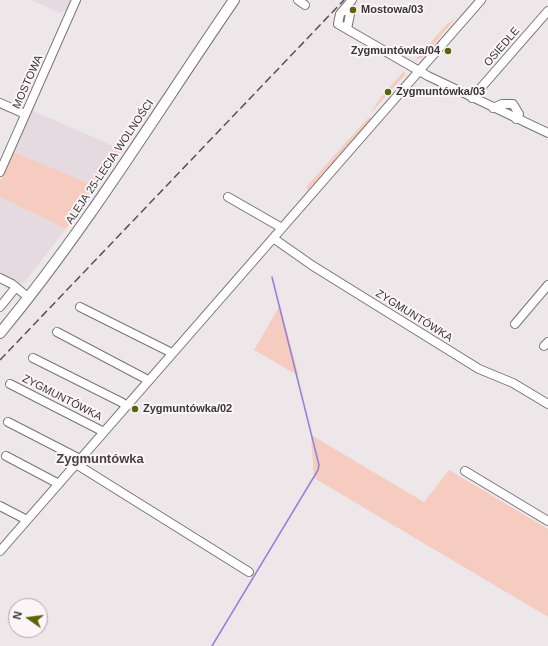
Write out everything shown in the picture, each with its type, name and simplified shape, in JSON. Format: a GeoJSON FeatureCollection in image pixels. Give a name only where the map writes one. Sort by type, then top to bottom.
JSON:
{"type":"FeatureCollection","features":[{"type":"Feature","properties":{"kind":"main road","name":"ALEJA 25-LECIA WOLNOŚCI"},"geometry":{"type":"LineString","coordinates":[[0,333],[29,298],[79,231],[234,0]]}},
{"type":"Feature","properties":{"kind":"street","name":"MOSTOWA"},"geometry":{"type":"LineString","coordinates":[[0,172],[76,0]]}},
{"type":"Feature","properties":{"kind":"street"},"geometry":{"type":"LineString","coordinates":[[298,0],[306,5]]}},
{"type":"Feature","properties":{"kind":"street"},"geometry":{"type":"LineString","coordinates":[[352,0],[343,11],[338,20],[338,24],[472,98],[548,133]]}},
{"type":"Feature","properties":{"kind":"street","name":"ZYGMUNTÓWKA"},"geometry":{"type":"LineString","coordinates":[[0,551],[481,0]]}},
{"type":"Feature","properties":{"kind":"street"},"geometry":{"type":"LineString","coordinates":[[343,11],[347,11],[350,14],[347,29]]}},
{"type":"Feature","properties":{"kind":"street","name":"OSIEDLE"},"geometry":{"type":"LineString","coordinates":[[472,98],[548,11]]}},
{"type":"Feature","properties":{"kind":"street"},"geometry":{"type":"LineString","coordinates":[[0,103],[25,114]]}},
{"type":"Feature","properties":{"kind":"street"},"geometry":{"type":"LineString","coordinates":[[493,108],[502,104],[513,104],[519,114],[516,119]]}},
{"type":"Feature","properties":{"kind":"street"},"geometry":{"type":"LineString","coordinates":[[228,197],[282,228]]}},
{"type":"Feature","properties":{"kind":"street","name":"ZYGMUNTÓWKA"},"geometry":{"type":"LineString","coordinates":[[273,238],[313,266],[479,369],[513,383],[548,404]]}},
{"type":"Feature","properties":{"kind":"street"},"geometry":{"type":"LineString","coordinates":[[0,278],[16,287],[29,298]]}},
{"type":"Feature","properties":{"kind":"street"},"geometry":{"type":"LineString","coordinates":[[515,324],[548,286]]}},
{"type":"Feature","properties":{"kind":"street"},"geometry":{"type":"LineString","coordinates":[[0,307],[16,287]]}},
{"type":"Feature","properties":{"kind":"street"},"geometry":{"type":"LineString","coordinates":[[80,307],[172,353]]}},
{"type":"Feature","properties":{"kind":"street"},"geometry":{"type":"LineString","coordinates":[[57,332],[148,380]]}},
{"type":"Feature","properties":{"kind":"street"},"geometry":{"type":"LineString","coordinates":[[33,358],[127,406]]}},
{"type":"Feature","properties":{"kind":"street","name":"ZYGMUNTÓWKA"},"geometry":{"type":"LineString","coordinates":[[10,384],[104,432]]}},
{"type":"Feature","properties":{"kind":"street"},"geometry":{"type":"LineString","coordinates":[[8,422],[78,462],[249,572]]}},
{"type":"Feature","properties":{"kind":"street"},"geometry":{"type":"LineString","coordinates":[[6,456],[59,484]]}},
{"type":"Feature","properties":{"kind":"street"},"geometry":{"type":"LineString","coordinates":[[465,471],[548,521]]}},
{"type":"Feature","properties":{"kind":"street"},"geometry":{"type":"LineString","coordinates":[[0,506],[27,520]]}},
{"type":"Feature","properties":{"kind":"shaded area"},"geometry":{"type":"Polygon","coordinates":[[[31,0],[73,0],[68,10],[60,13],[31,0]]]}},
{"type":"Feature","properties":{"kind":"shaded area"},"geometry":{"type":"Polygon","coordinates":[[[456,18],[422,58],[415,60],[447,24],[456,18]]]}},
{"type":"Feature","properties":{"kind":"shaded area"},"geometry":{"type":"Polygon","coordinates":[[[404,71],[405,75],[370,114],[381,97],[404,71]]]}},
{"type":"Feature","properties":{"kind":"shaded area"},"geometry":{"type":"Polygon","coordinates":[[[31,110],[114,146],[88,184],[13,152],[31,110]]]}},
{"type":"Feature","properties":{"kind":"shaded area"},"geometry":{"type":"Polygon","coordinates":[[[369,117],[372,119],[308,190],[306,187],[369,117]]]}},
{"type":"Feature","properties":{"kind":"shaded area"},"geometry":{"type":"Polygon","coordinates":[[[114,146],[123,150],[66,229],[0,197],[0,181],[13,152],[88,183],[114,146]]]}},
{"type":"Feature","properties":{"kind":"shaded area"},"geometry":{"type":"Polygon","coordinates":[[[0,197],[66,229],[23,284],[0,273],[0,197]]]}},
{"type":"Feature","properties":{"kind":"shaded area"},"geometry":{"type":"Polygon","coordinates":[[[280,305],[299,376],[254,350],[280,305]]]}},
{"type":"Feature","properties":{"kind":"shaded area"},"geometry":{"type":"Polygon","coordinates":[[[311,435],[424,502],[449,470],[548,529],[548,617],[314,478],[311,435]]]}},
{"type":"Feature","properties":{"kind":"waterway"},"geometry":{"type":"LineString","coordinates":[[212,646],[318,470],[319,465],[272,277]]}},
{"type":"Feature","properties":{"kind":"railway"},"geometry":{"type":"LineString","coordinates":[[0,360],[344,0]]}},
{"type":"Feature","properties":{"kind":"place","name":"Mostowa/03"},"geometry":{"type":"Point","coordinates":[353,10]}},
{"type":"Feature","properties":{"kind":"place","name":"Zygmuntówka/04"},"geometry":{"type":"Point","coordinates":[448,51]}},
{"type":"Feature","properties":{"kind":"place","name":"Zygmuntówka/03"},"geometry":{"type":"Point","coordinates":[388,92]}},
{"type":"Feature","properties":{"kind":"place","name":"Zygmuntówka/02"},"geometry":{"type":"Point","coordinates":[135,409]}},
{"type":"Feature","properties":{"kind":"district","name":"Zygmuntówka"},"geometry":{"type":"Point","coordinates":[100,459]}}]}
